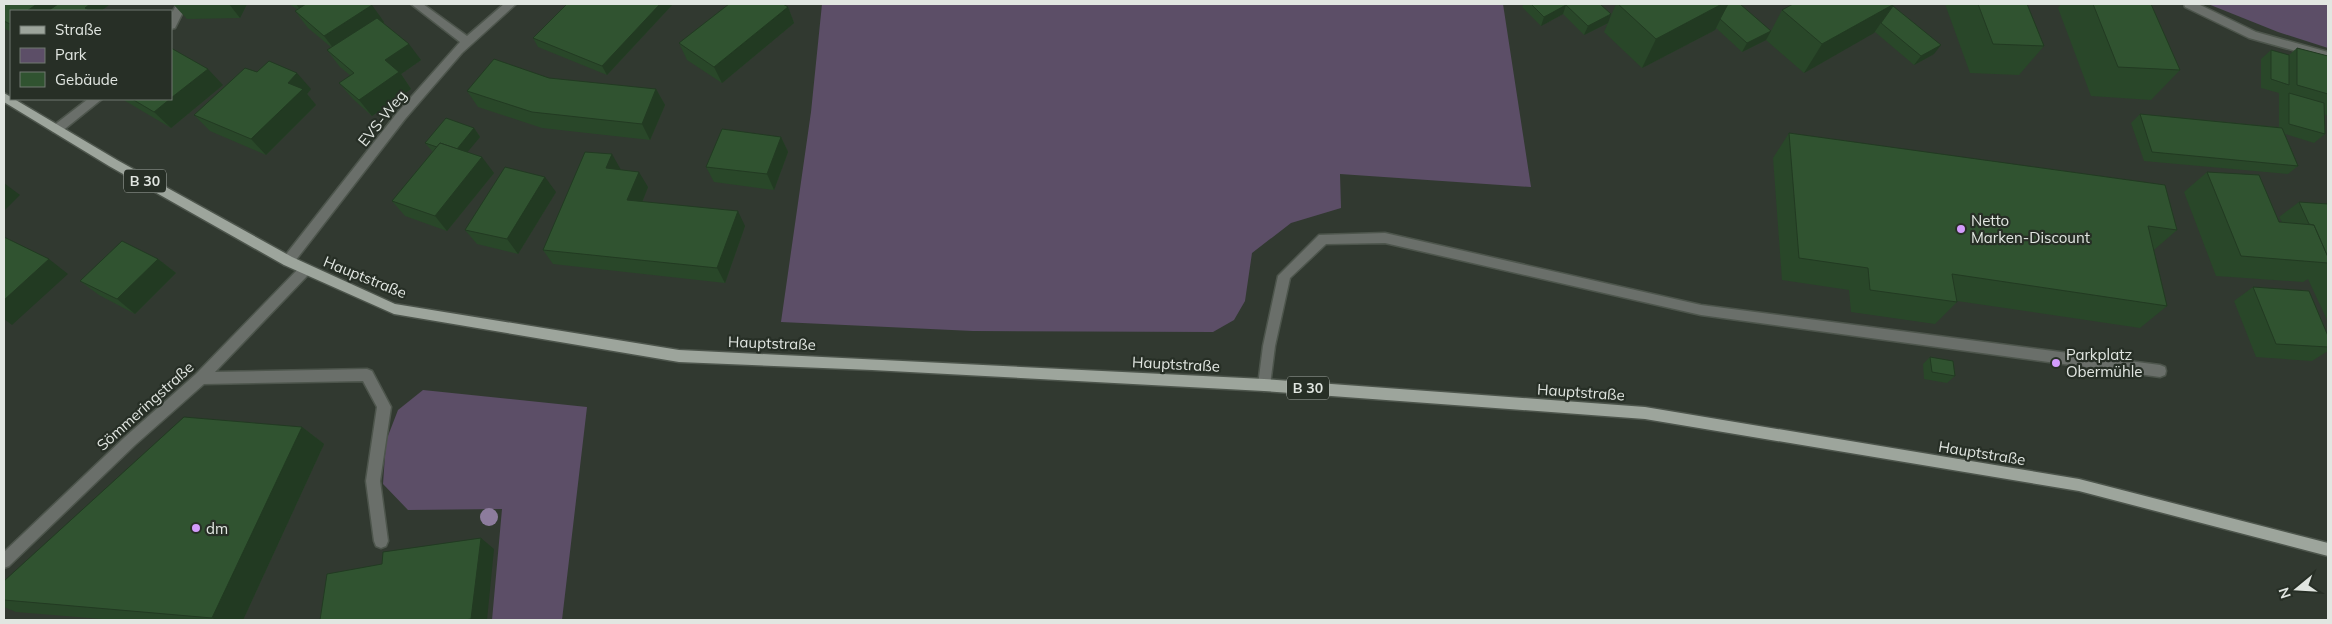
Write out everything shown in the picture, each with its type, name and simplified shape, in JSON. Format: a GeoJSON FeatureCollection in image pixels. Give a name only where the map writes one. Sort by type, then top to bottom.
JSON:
{"type":"FeatureCollection","features":[{"type":"Feature","properties":{"kind":"main road","name":"Hauptstraße"},"geometry":{"type":"LineString","coordinates":[[4,97],[288,261],[394,310],[679,356],[872,364],[1264,385],[1645,413],[2079,485],[2328,550]]}},
{"type":"Feature","properties":{"kind":"street"},"geometry":{"type":"LineString","coordinates":[[172,23],[182,4]]}},
{"type":"Feature","properties":{"kind":"street"},"geometry":{"type":"LineString","coordinates":[[416,4],[467,42]]}},
{"type":"Feature","properties":{"kind":"street","name":"EVS-Weg"},"geometry":{"type":"LineString","coordinates":[[288,261],[401,116],[467,42],[511,4]]}},
{"type":"Feature","properties":{"kind":"street"},"geometry":{"type":"LineString","coordinates":[[2190,4],[2253,35],[2328,56]]}},
{"type":"Feature","properties":{"kind":"street"},"geometry":{"type":"LineString","coordinates":[[57,129],[95,100]]}},
{"type":"Feature","properties":{"kind":"street"},"geometry":{"type":"LineString","coordinates":[[1264,385],[1269,346],[1284,276],[1323,239],[1377,238],[1386,238],[1479,258],[1701,310],[2160,371]]}},
{"type":"Feature","properties":{"kind":"street","name":"Sömmeringstraße"},"geometry":{"type":"LineString","coordinates":[[4,561],[130,441],[201,378],[305,270]]}},
{"type":"Feature","properties":{"kind":"street"},"geometry":{"type":"LineString","coordinates":[[201,378],[367,375],[384,407],[373,482],[381,541]]}},
{"type":"Feature","properties":{"kind":"green space"},"geometry":{"type":"Polygon","coordinates":[[[822,4],[1503,4],[1531,187],[1340,174],[1341,208],[1291,223],[1252,253],[1245,301],[1234,320],[1213,332],[973,331],[781,322],[811,112],[822,4]]]}},
{"type":"Feature","properties":{"kind":"green space"},"geometry":{"type":"Polygon","coordinates":[[[2208,4],[2328,4],[2328,48],[2278,32],[2208,4]]]}},
{"type":"Feature","properties":{"kind":"green space"},"geometry":{"type":"Polygon","coordinates":[[[423,390],[587,407],[562,620],[492,620],[502,509],[408,510],[383,484],[386,441],[398,410],[423,390]]]}},
{"type":"Feature","properties":{"kind":"building"},"geometry":{"type":"Polygon","coordinates":[[[4,4],[37,4],[28,10],[10,10],[10,24],[4,21],[4,4]]]}},
{"type":"Feature","properties":{"kind":"building"},"geometry":{"type":"Polygon","coordinates":[[[58,4],[90,4],[85,8],[89,10],[49,10],[58,4]]]}},
{"type":"Feature","properties":{"kind":"building"},"geometry":{"type":"Polygon","coordinates":[[[306,4],[372,5],[324,36],[295,11],[306,4]]]}},
{"type":"Feature","properties":{"kind":"building"},"geometry":{"type":"Polygon","coordinates":[[[567,4],[660,4],[602,66],[533,38],[567,4]]]}},
{"type":"Feature","properties":{"kind":"building"},"geometry":{"type":"Polygon","coordinates":[[[729,4],[783,4],[788,7],[714,67],[679,43],[729,4]]]}},
{"type":"Feature","properties":{"kind":"building"},"geometry":{"type":"Polygon","coordinates":[[[1531,4],[1600,4],[1611,14],[1588,26],[1566,5],[1544,17],[1531,4]]]}},
{"type":"Feature","properties":{"kind":"building"},"geometry":{"type":"Polygon","coordinates":[[[1618,4],[1722,4],[1656,39],[1618,4]]]}},
{"type":"Feature","properties":{"kind":"building"},"geometry":{"type":"Polygon","coordinates":[[[1728,4],[1740,4],[1771,31],[1747,43],[1720,19],[1728,4]]]}},
{"type":"Feature","properties":{"kind":"building"},"geometry":{"type":"Polygon","coordinates":[[[1793,4],[1894,4],[1822,44],[1782,10],[1793,4]]]}},
{"type":"Feature","properties":{"kind":"building"},"geometry":{"type":"Polygon","coordinates":[[[1978,4],[2027,4],[2044,46],[1993,44],[1978,4]]]}},
{"type":"Feature","properties":{"kind":"building"},"geometry":{"type":"Polygon","coordinates":[[[2093,4],[2151,4],[2180,70],[2118,67],[2093,4]]]}},
{"type":"Feature","properties":{"kind":"building"},"geometry":{"type":"Polygon","coordinates":[[[1893,6],[1941,45],[1921,56],[1881,23],[1893,6]]]}},
{"type":"Feature","properties":{"kind":"building"},"geometry":{"type":"Polygon","coordinates":[[[377,18],[409,44],[385,60],[399,72],[359,100],[339,83],[354,73],[327,50],[377,18]]]}},
{"type":"Feature","properties":{"kind":"building"},"geometry":{"type":"Polygon","coordinates":[[[2297,48],[2328,56],[2328,94],[2297,85],[2297,48]]]}},
{"type":"Feature","properties":{"kind":"building"},"geometry":{"type":"Polygon","coordinates":[[[172,49],[208,69],[172,97],[172,49]]]}},
{"type":"Feature","properties":{"kind":"building"},"geometry":{"type":"Polygon","coordinates":[[[2271,50],[2289,55],[2289,85],[2271,79],[2271,50]]]}},
{"type":"Feature","properties":{"kind":"building"},"geometry":{"type":"Polygon","coordinates":[[[494,59],[549,78],[656,89],[642,124],[532,112],[467,91],[494,59]]]}},
{"type":"Feature","properties":{"kind":"building"},"geometry":{"type":"Polygon","coordinates":[[[269,61],[297,73],[288,83],[303,89],[251,139],[194,115],[245,68],[257,72],[269,61]]]}},
{"type":"Feature","properties":{"kind":"building"},"geometry":{"type":"Polygon","coordinates":[[[2289,93],[2324,103],[2325,134],[2289,124],[2289,93]]]}},
{"type":"Feature","properties":{"kind":"building"},"geometry":{"type":"Polygon","coordinates":[[[134,100],[169,100],[154,112],[134,100]]]}},
{"type":"Feature","properties":{"kind":"building"},"geometry":{"type":"Polygon","coordinates":[[[2140,114],[2282,128],[2298,166],[2152,152],[2140,114]]]}},
{"type":"Feature","properties":{"kind":"building"},"geometry":{"type":"Polygon","coordinates":[[[446,118],[474,128],[457,149],[440,143],[437,147],[425,143],[446,118]]]}},
{"type":"Feature","properties":{"kind":"building"},"geometry":{"type":"Polygon","coordinates":[[[722,129],[781,137],[767,174],[706,167],[722,129]]]}},
{"type":"Feature","properties":{"kind":"building","name":"Netto Marken-Discount"},"geometry":{"type":"Polygon","coordinates":[[[1789,133],[2165,185],[2177,230],[2148,226],[2167,306],[1952,274],[1957,302],[1870,290],[1868,268],[1799,258],[1789,133]]]}},
{"type":"Feature","properties":{"kind":"building"},"geometry":{"type":"Polygon","coordinates":[[[440,143],[482,157],[435,216],[392,201],[440,143]]]}},
{"type":"Feature","properties":{"kind":"building"},"geometry":{"type":"Polygon","coordinates":[[[585,152],[612,154],[606,168],[639,172],[627,200],[738,211],[717,268],[543,250],[585,152]]]}},
{"type":"Feature","properties":{"kind":"building"},"geometry":{"type":"Polygon","coordinates":[[[505,167],[545,177],[507,239],[465,230],[505,167]]]}},
{"type":"Feature","properties":{"kind":"building"},"geometry":{"type":"Polygon","coordinates":[[[2207,172],[2259,175],[2279,222],[2314,225],[2328,257],[2328,263],[2241,256],[2207,172]]]}},
{"type":"Feature","properties":{"kind":"building"},"geometry":{"type":"Polygon","coordinates":[[[2299,202],[2328,204],[2328,257],[2314,225],[2309,224],[2299,202]]]}},
{"type":"Feature","properties":{"kind":"building"},"geometry":{"type":"Polygon","coordinates":[[[4,237],[49,259],[4,300],[4,237]]]}},
{"type":"Feature","properties":{"kind":"building"},"geometry":{"type":"Polygon","coordinates":[[[122,241],[158,259],[117,299],[80,281],[122,241]]]}},
{"type":"Feature","properties":{"kind":"building"},"geometry":{"type":"Polygon","coordinates":[[[2253,287],[2309,291],[2328,336],[2328,347],[2276,344],[2253,287]]]}},
{"type":"Feature","properties":{"kind":"building"},"geometry":{"type":"Polygon","coordinates":[[[1930,357],[1953,361],[1955,376],[1932,372],[1930,357]]]}},
{"type":"Feature","properties":{"kind":"building","name":"dm"},"geometry":{"type":"Polygon","coordinates":[[[184,417],[302,427],[212,618],[4,600],[4,581],[184,417]]]}},
{"type":"Feature","properties":{"kind":"building"},"geometry":{"type":"Polygon","coordinates":[[[481,538],[471,619],[320,620],[327,574],[382,564],[383,552],[481,538]]]}},
{"type":"Feature","properties":{"kind":"place","name":"Netto Marken-Discount"},"geometry":{"type":"Point","coordinates":[1961,229]}},
{"type":"Feature","properties":{"kind":"place","name":"Parkplatz Obermühle"},"geometry":{"type":"Point","coordinates":[2056,363]}},
{"type":"Feature","properties":{"kind":"place","name":"dm"},"geometry":{"type":"Point","coordinates":[196,528]}}]}
